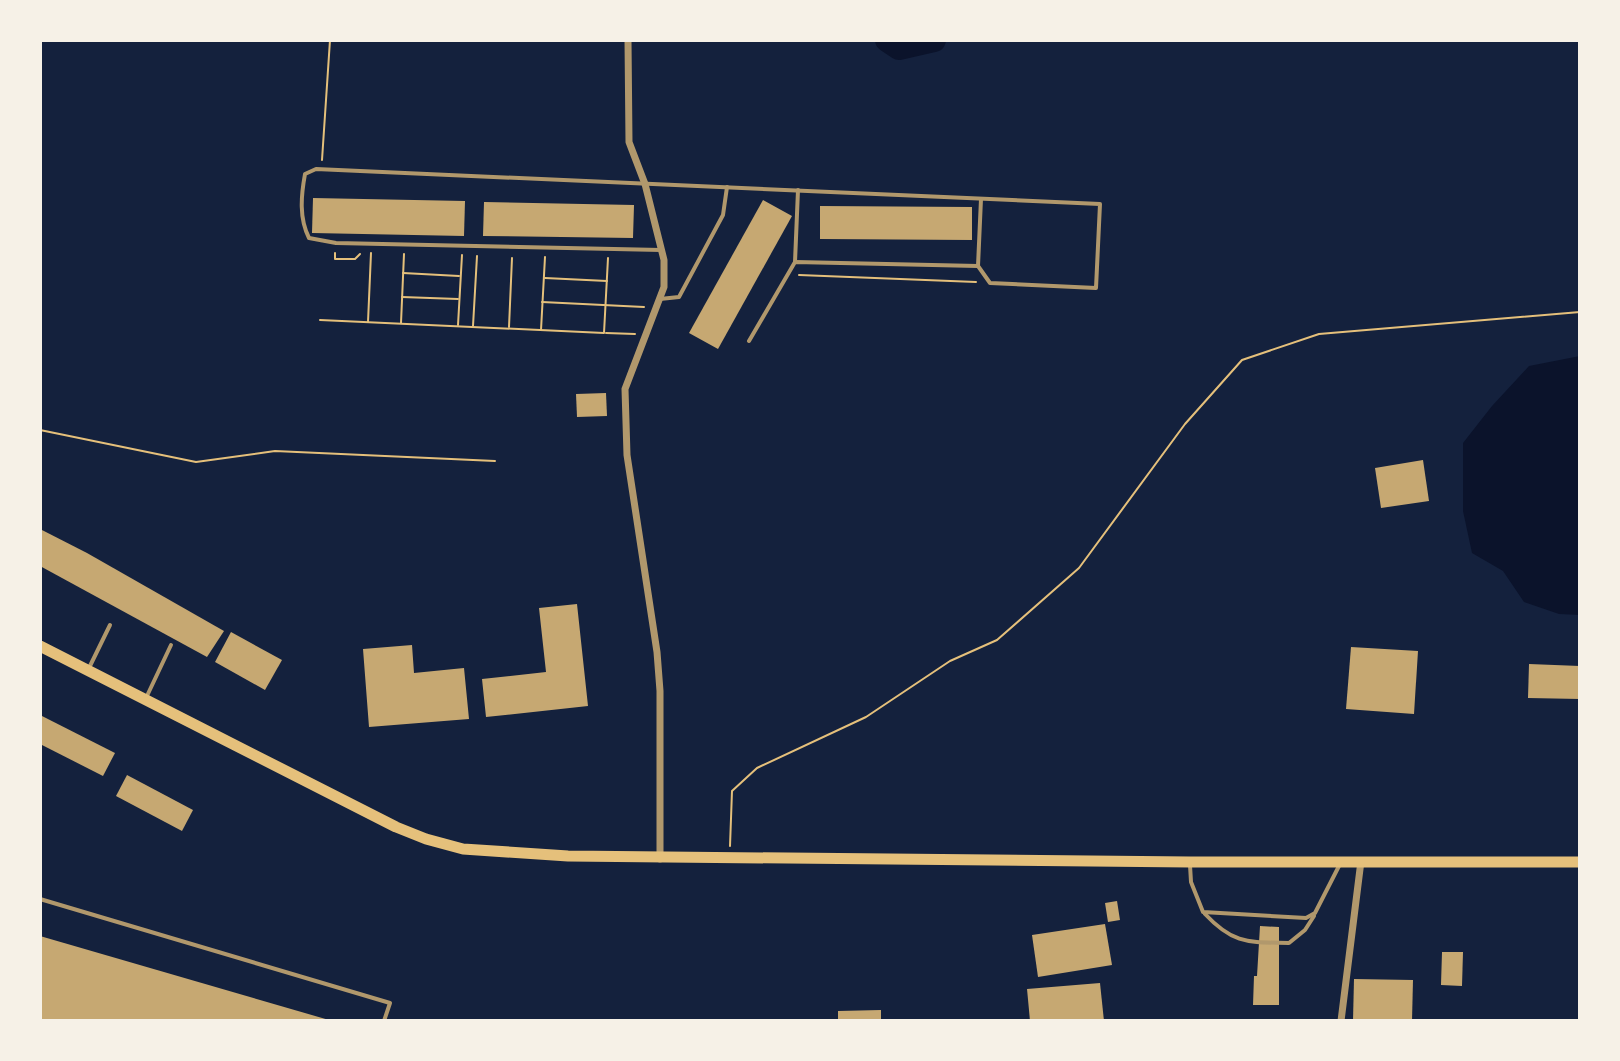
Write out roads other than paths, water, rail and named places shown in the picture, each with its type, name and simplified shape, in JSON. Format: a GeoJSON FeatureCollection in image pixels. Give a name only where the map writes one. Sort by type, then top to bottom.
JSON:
{"type":"FeatureCollection","features":[{"type":"Feature","properties":{"kind":"main road"},"geometry":{"type":"LineString","coordinates":[[42,649],[396,827],[463,849],[660,859],[1580,862]]}},
{"type":"Feature","properties":{"kind":"street"},"geometry":{"type":"LineString","coordinates":[[628,40],[629,142],[645,184],[661,250],[664,287],[625,389],[627,455],[657,652],[660,691],[660,859]]}},
{"type":"Feature","properties":{"kind":"street"},"geometry":{"type":"LineString","coordinates":[[1341,1021],[1361,861]]}},
{"type":"Feature","properties":{"kind":"lane"},"geometry":{"type":"LineString","coordinates":[[661,250],[336,243],[309,238],[303,225],[305,174],[321,169],[1100,204],[1096,288],[990,283],[978,266],[981,199]]}},
{"type":"Feature","properties":{"kind":"lane"},"geometry":{"type":"LineString","coordinates":[[659,303],[679,297],[723,215],[727,187]]}},
{"type":"Feature","properties":{"kind":"lane"},"geometry":{"type":"LineString","coordinates":[[749,341],[795,262],[798,190]]}},
{"type":"Feature","properties":{"kind":"lane"},"geometry":{"type":"LineString","coordinates":[[795,262],[978,266]]}},
{"type":"Feature","properties":{"kind":"lane"},"geometry":{"type":"LineString","coordinates":[[88,670],[110,625]]}},
{"type":"Feature","properties":{"kind":"lane"},"geometry":{"type":"LineString","coordinates":[[145,700],[171,645]]}},
{"type":"Feature","properties":{"kind":"lane"},"geometry":{"type":"LineString","coordinates":[[1190,862],[1191,882],[1203,912],[1222,932],[1249,942],[1289,943],[1305,930],[1341,861]]}},
{"type":"Feature","properties":{"kind":"lane"},"geometry":{"type":"LineString","coordinates":[[40,899],[390,1003],[384,1021]]}},
{"type":"Feature","properties":{"kind":"lane"},"geometry":{"type":"LineString","coordinates":[[1203,912],[1306,918],[1315,913]]}},
{"type":"Feature","properties":{"kind":"water"},"geometry":{"type":"Polygon","coordinates":[[[1580,356],[1580,615],[1559,614],[1524,602],[1503,571],[1472,553],[1463,511],[1463,443],[1529,366],[1580,356]]]}},
{"type":"Feature","properties":{"kind":"waterway"},"geometry":{"type":"LineString","coordinates":[[887,40],[899,48],[934,40]]}}]}
